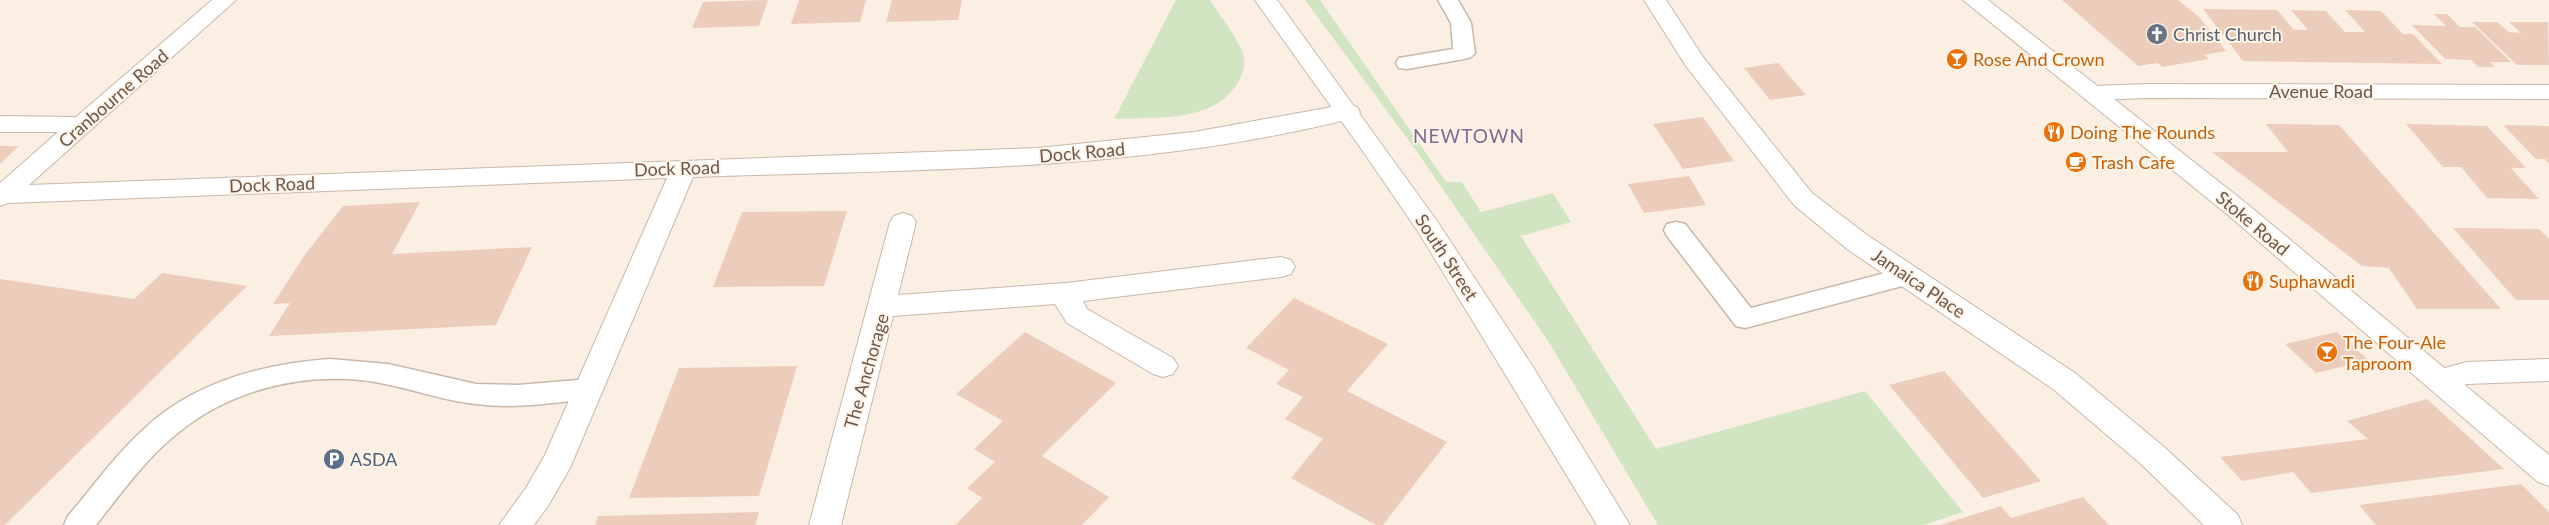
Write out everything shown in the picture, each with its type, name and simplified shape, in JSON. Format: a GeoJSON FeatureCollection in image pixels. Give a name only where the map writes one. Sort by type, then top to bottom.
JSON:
{"type":"FeatureCollection","features":[{"type":"Feature","properties":{"kind":"street","name":"Cranbourne Road"},"geometry":{"type":"LineString","coordinates":[[1,196],[225,0]]}},
{"type":"Feature","properties":{"kind":"street","name":"South Street"},"geometry":{"type":"LineString","coordinates":[[1266,0],[1348,112],[1471,293],[1614,525]]}},
{"type":"Feature","properties":{"kind":"street","name":"Jamaica Place"},"geometry":{"type":"LineString","coordinates":[[1655,0],[1694,61],[1803,199],[1858,242],[2064,381],[2152,455],[2226,525]]}},
{"type":"Feature","properties":{"kind":"street","name":"Stoke Road"},"geometry":{"type":"LineString","coordinates":[[1974,0],[2237,209],[2549,473]]}},
{"type":"Feature","properties":{"kind":"street","name":"Avenue Road"},"geometry":{"type":"LineString","coordinates":[[2094,94],[2147,91],[2549,92]]}},
{"type":"Feature","properties":{"kind":"street","name":"Dock Road"},"geometry":{"type":"LineString","coordinates":[[1,196],[684,168],[952,160],[1087,153],[1260,129],[1348,112]]}},
{"type":"Feature","properties":{"kind":"street"},"geometry":{"type":"LineString","coordinates":[[0,124],[82,125]]}},
{"type":"Feature","properties":{"kind":"street"},"geometry":{"type":"LineString","coordinates":[[515,525],[538,497],[549,479],[684,168]]}},
{"type":"Feature","properties":{"kind":"street"},"geometry":{"type":"LineString","coordinates":[[881,306],[903,222]]}},
{"type":"Feature","properties":{"kind":"street","name":"The Anchorage"},"geometry":{"type":"LineString","coordinates":[[825,525],[881,306],[974,301],[1066,293],[1281,267]]}},
{"type":"Feature","properties":{"kind":"street"},"geometry":{"type":"LineString","coordinates":[[1066,293],[1072,311],[1077,316],[1163,366]]}},
{"type":"Feature","properties":{"kind":"street"},"geometry":{"type":"LineString","coordinates":[[2441,380],[2467,373],[2549,370]]}},
{"type":"Feature","properties":{"kind":"lane"},"geometry":{"type":"LineString","coordinates":[[1407,63],[1464,53],[1461,23],[1448,0]]}},
{"type":"Feature","properties":{"kind":"lane"},"geometry":{"type":"LineString","coordinates":[[1676,230],[1745,319],[1908,276]]}},
{"type":"Feature","properties":{"kind":"lane"},"geometry":{"type":"LineString","coordinates":[[79,525],[166,426],[221,392],[250,381],[294,373],[352,370],[390,374],[445,389],[477,394],[589,389]]}},
{"type":"Feature","properties":{"kind":"green space"},"geometry":{"type":"Polygon","coordinates":[[[1176,0],[1210,0],[1242,52],[1243,72],[1237,84],[1226,97],[1213,106],[1198,112],[1164,117],[1114,119],[1176,0]]]}},
{"type":"Feature","properties":{"kind":"green space"},"geometry":{"type":"Polygon","coordinates":[[[1305,0],[1320,0],[1446,182],[1462,182],[1481,212],[1553,193],[1571,222],[1521,236],[1656,449],[1865,391],[1963,512],[1924,525],[1658,525],[1548,341],[1415,149],[1305,0]]]}},
{"type":"Feature","properties":{"kind":"building"},"geometry":{"type":"Polygon","coordinates":[[[768,0],[759,26],[692,28],[703,2],[768,0]]]}},
{"type":"Feature","properties":{"kind":"building"},"geometry":{"type":"Polygon","coordinates":[[[799,0],[866,0],[860,22],[791,24],[799,0]]]}},
{"type":"Feature","properties":{"kind":"building"},"geometry":{"type":"Polygon","coordinates":[[[892,0],[962,0],[958,20],[886,22],[892,0]]]}},
{"type":"Feature","properties":{"kind":"building","name":"Christ Church"},"geometry":{"type":"Polygon","coordinates":[[[2062,0],[2178,0],[2199,17],[2226,51],[2204,55],[2209,59],[2162,67],[2158,63],[2138,66],[2062,0]]]}},
{"type":"Feature","properties":{"kind":"building"},"geometry":{"type":"Polygon","coordinates":[[[2203,9],[2277,10],[2294,30],[2308,30],[2291,10],[2326,11],[2345,32],[2365,32],[2345,10],[2381,11],[2403,34],[2413,34],[2442,64],[2243,61],[2203,9]]]}},
{"type":"Feature","properties":{"kind":"building"},"geometry":{"type":"Polygon","coordinates":[[[2434,14],[2447,14],[2460,27],[2475,27],[2511,62],[2490,62],[2495,67],[2478,67],[2471,60],[2445,59],[2412,25],[2446,26],[2434,14]]]}},
{"type":"Feature","properties":{"kind":"building"},"geometry":{"type":"Polygon","coordinates":[[[2472,22],[2497,22],[2509,32],[2521,33],[2509,22],[2548,22],[2549,65],[2517,65],[2472,22]]]}},
{"type":"Feature","properties":{"kind":"building"},"geometry":{"type":"Polygon","coordinates":[[[1778,63],[1806,95],[1770,100],[1744,68],[1778,63]]]}},
{"type":"Feature","properties":{"kind":"building"},"geometry":{"type":"Polygon","coordinates":[[[1703,117],[1734,161],[1683,169],[1653,124],[1703,117]]]}},
{"type":"Feature","properties":{"kind":"building"},"geometry":{"type":"Polygon","coordinates":[[[2266,124],[2339,125],[2501,309],[2417,309],[2389,268],[2362,266],[2212,152],[2288,152],[2266,124]]]}},
{"type":"Feature","properties":{"kind":"building"},"geometry":{"type":"Polygon","coordinates":[[[2406,124],[2487,126],[2526,168],[2511,168],[2539,199],[2487,198],[2461,167],[2443,167],[2406,124]]]}},
{"type":"Feature","properties":{"kind":"building"},"geometry":{"type":"Polygon","coordinates":[[[2503,125],[2549,126],[2549,164],[2545,159],[2536,159],[2503,125]]]}},
{"type":"Feature","properties":{"kind":"building"},"geometry":{"type":"Polygon","coordinates":[[[0,146],[19,146],[0,164],[0,146]]]}},
{"type":"Feature","properties":{"kind":"building"},"geometry":{"type":"Polygon","coordinates":[[[1689,176],[1706,205],[1644,213],[1628,184],[1689,176]]]}},
{"type":"Feature","properties":{"kind":"building"},"geometry":{"type":"Polygon","coordinates":[[[420,202],[392,254],[532,247],[496,325],[269,336],[290,303],[273,304],[304,256],[343,206],[420,202]]]}},
{"type":"Feature","properties":{"kind":"building"},"geometry":{"type":"Polygon","coordinates":[[[847,211],[824,286],[713,287],[742,212],[847,211]]]}},
{"type":"Feature","properties":{"kind":"building"},"geometry":{"type":"Polygon","coordinates":[[[2453,228],[2539,229],[2549,239],[2549,300],[2516,300],[2453,228]]]}},
{"type":"Feature","properties":{"kind":"building"},"geometry":{"type":"Polygon","coordinates":[[[162,273],[247,286],[5,525],[0,525],[0,279],[134,299],[162,273]]]}},
{"type":"Feature","properties":{"kind":"building"},"geometry":{"type":"Polygon","coordinates":[[[1294,298],[1388,344],[1347,391],[1447,442],[1383,525],[1376,525],[1291,478],[1323,439],[1285,419],[1303,397],[1276,384],[1289,370],[1246,348],[1294,298]]]}},
{"type":"Feature","properties":{"kind":"building"},"geometry":{"type":"Polygon","coordinates":[[[1025,332],[1116,383],[1042,456],[1109,497],[1082,525],[955,525],[982,498],[967,488],[995,462],[974,449],[1003,421],[956,394],[1025,332]]]}},
{"type":"Feature","properties":{"kind":"building","name":"The Four-Ale Taproom"},"geometry":{"type":"Polygon","coordinates":[[[2337,332],[2368,360],[2316,373],[2285,344],[2337,332]]]}},
{"type":"Feature","properties":{"kind":"building"},"geometry":{"type":"Polygon","coordinates":[[[797,366],[759,496],[629,498],[679,368],[797,366]]]}},
{"type":"Feature","properties":{"kind":"building"},"geometry":{"type":"Polygon","coordinates":[[[1944,371],[2041,481],[1983,498],[1889,385],[1944,371]]]}},
{"type":"Feature","properties":{"kind":"building"},"geometry":{"type":"Polygon","coordinates":[[[2427,399],[2504,469],[2311,493],[2293,472],[2242,481],[2220,457],[2368,439],[2347,421],[2427,399]]]}},
{"type":"Feature","properties":{"kind":"building"},"geometry":{"type":"Polygon","coordinates":[[[2521,484],[2549,512],[2549,525],[2376,525],[2359,505],[2521,484]]]}},
{"type":"Feature","properties":{"kind":"building"},"geometry":{"type":"Polygon","coordinates":[[[2083,497],[2109,525],[1940,525],[2001,506],[2011,518],[2083,497]]]}},
{"type":"Feature","properties":{"kind":"building"},"geometry":{"type":"Polygon","coordinates":[[[759,512],[755,525],[595,525],[598,516],[759,512]]]}},
{"type":"Feature","properties":{"kind":"place","name":"Christ Church"},"geometry":{"type":"Point","coordinates":[2157,34]}},
{"type":"Feature","properties":{"kind":"place","name":"Rose And Crown"},"geometry":{"type":"Point","coordinates":[1957,59]}},
{"type":"Feature","properties":{"kind":"place","name":"Doing The Rounds"},"geometry":{"type":"Point","coordinates":[2054,132]}},
{"type":"Feature","properties":{"kind":"place","name":"Trash Cafe"},"geometry":{"type":"Point","coordinates":[2076,162]}},
{"type":"Feature","properties":{"kind":"place","name":"Suphawadi"},"geometry":{"type":"Point","coordinates":[2253,281]}},
{"type":"Feature","properties":{"kind":"place","name":"The Four-Ale Taproom"},"geometry":{"type":"Point","coordinates":[2327,352]}},
{"type":"Feature","properties":{"kind":"place","name":"ASDA"},"geometry":{"type":"Point","coordinates":[334,459]}},
{"type":"Feature","properties":{"kind":"district","name":"NEWTOWN"},"geometry":{"type":"Point","coordinates":[1469,135]}}]}
